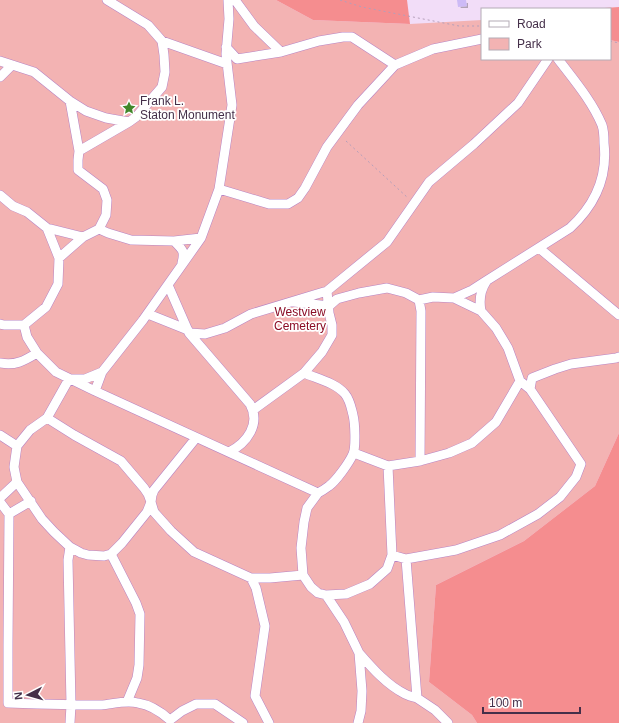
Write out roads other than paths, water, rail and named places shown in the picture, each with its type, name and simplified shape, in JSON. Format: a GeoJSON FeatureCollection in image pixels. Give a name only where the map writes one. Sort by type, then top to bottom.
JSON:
{"type":"FeatureCollection","features":[{"type":"Feature","properties":{"kind":"lane"},"geometry":{"type":"LineString","coordinates":[[108,0],[148,25],[162,41],[227,64]]}},
{"type":"Feature","properties":{"kind":"lane"},"geometry":{"type":"LineString","coordinates":[[94,391],[102,372],[148,314],[201,238],[219,189],[232,105],[226,54],[229,19],[228,0]]}},
{"type":"Feature","properties":{"kind":"lane"},"geometry":{"type":"LineString","coordinates":[[235,0],[254,26],[281,52]]}},
{"type":"Feature","properties":{"kind":"lane"},"geometry":{"type":"LineString","coordinates":[[226,47],[237,59],[281,52],[319,41],[352,37],[395,65]]}},
{"type":"Feature","properties":{"kind":"lane"},"geometry":{"type":"LineString","coordinates":[[219,189],[269,204],[288,204],[298,198],[327,147],[353,111],[395,65],[433,49],[481,39]]}},
{"type":"Feature","properties":{"kind":"lane"},"geometry":{"type":"LineString","coordinates":[[79,151],[136,117],[162,87],[165,72],[162,41]]}},
{"type":"Feature","properties":{"kind":"lane"},"geometry":{"type":"LineString","coordinates":[[148,314],[189,332],[205,334],[225,328],[251,314],[327,291],[387,242],[429,182],[518,103],[547,60]]}},
{"type":"Feature","properties":{"kind":"lane"},"geometry":{"type":"LineString","coordinates":[[454,298],[472,290],[570,228],[580,218],[594,199],[602,179],[605,152],[602,127],[588,99],[559,60]]}},
{"type":"Feature","properties":{"kind":"lane"},"geometry":{"type":"LineString","coordinates":[[0,61],[34,72],[70,101],[86,111],[106,118],[129,122]]}},
{"type":"Feature","properties":{"kind":"lane"},"geometry":{"type":"LineString","coordinates":[[0,77],[12,65]]}},
{"type":"Feature","properties":{"kind":"lane"},"geometry":{"type":"LineString","coordinates":[[59,258],[83,237],[99,229],[106,215],[107,200],[103,189],[78,170],[79,151],[70,101]]}},
{"type":"Feature","properties":{"kind":"lane"},"geometry":{"type":"LineString","coordinates":[[0,195],[12,206],[27,212],[47,228],[83,237]]}},
{"type":"Feature","properties":{"kind":"lane"},"geometry":{"type":"LineString","coordinates":[[0,324],[24,325],[46,307],[58,284],[59,258],[47,228]]}},
{"type":"Feature","properties":{"kind":"lane"},"geometry":{"type":"LineString","coordinates":[[99,229],[131,240],[174,241],[201,238]]}},
{"type":"Feature","properties":{"kind":"lane"},"geometry":{"type":"LineString","coordinates":[[174,241],[181,248],[184,254],[182,265]]}},
{"type":"Feature","properties":{"kind":"lane"},"geometry":{"type":"LineString","coordinates":[[539,248],[619,315]]}},
{"type":"Feature","properties":{"kind":"lane"},"geometry":{"type":"LineString","coordinates":[[480,311],[480,293],[486,281]]}},
{"type":"Feature","properties":{"kind":"lane"},"geometry":{"type":"LineString","coordinates":[[168,285],[189,332],[250,404],[253,410],[253,427],[250,434],[235,449],[229,452]]}},
{"type":"Feature","properties":{"kind":"lane"},"geometry":{"type":"LineString","coordinates":[[291,302],[329,306],[337,299],[358,293],[386,288],[406,293],[419,300],[434,297],[454,298],[480,311],[496,328],[508,348],[520,381],[530,389],[581,464],[576,477],[560,497],[538,514],[500,535],[456,550],[406,559],[392,555]]}},
{"type":"Feature","properties":{"kind":"lane"},"geometry":{"type":"LineString","coordinates":[[253,410],[304,373],[322,352],[332,335],[327,291]]}},
{"type":"Feature","properties":{"kind":"lane"},"geometry":{"type":"LineString","coordinates":[[419,300],[422,311],[420,461]]}},
{"type":"Feature","properties":{"kind":"lane"},"geometry":{"type":"LineString","coordinates":[[24,325],[27,337],[37,353],[56,372],[94,391],[318,493]]}},
{"type":"Feature","properties":{"kind":"lane"},"geometry":{"type":"LineString","coordinates":[[0,363],[7,364],[23,362],[37,353]]}},
{"type":"Feature","properties":{"kind":"lane"},"geometry":{"type":"LineString","coordinates":[[530,389],[532,378],[554,369],[571,364],[619,357]]}},
{"type":"Feature","properties":{"kind":"lane"},"geometry":{"type":"LineString","coordinates":[[69,379],[85,379],[102,372]]}},
{"type":"Feature","properties":{"kind":"lane"},"geometry":{"type":"LineString","coordinates":[[304,373],[327,382],[341,390],[350,402],[354,420],[354,453],[330,486],[318,493],[307,508],[304,522],[301,548],[304,575],[311,587],[318,593],[326,595],[346,594],[370,584],[387,568],[392,555],[388,466]]}},
{"type":"Feature","properties":{"kind":"lane"},"geometry":{"type":"LineString","coordinates":[[69,379],[47,418],[30,430],[17,446],[14,467],[17,482],[42,518],[70,547],[88,555],[104,556],[111,554],[116,550],[132,532],[146,512],[151,502],[154,490],[196,438]]}},
{"type":"Feature","properties":{"kind":"lane"},"geometry":{"type":"LineString","coordinates":[[354,453],[388,466],[420,461],[449,453],[472,443],[496,422],[520,381]]}},
{"type":"Feature","properties":{"kind":"lane"},"geometry":{"type":"LineString","coordinates":[[47,418],[74,436],[120,461],[144,488],[148,494],[154,512],[171,531],[194,552],[251,578],[304,575]]}},
{"type":"Feature","properties":{"kind":"lane"},"geometry":{"type":"LineString","coordinates":[[0,435],[17,446]]}},
{"type":"Feature","properties":{"kind":"lane"},"geometry":{"type":"LineString","coordinates":[[0,498],[17,482]]}},
{"type":"Feature","properties":{"kind":"lane"},"geometry":{"type":"LineString","coordinates":[[9,514],[31,501]]}},
{"type":"Feature","properties":{"kind":"lane"},"geometry":{"type":"LineString","coordinates":[[0,502],[9,514],[4,623],[8,703],[71,705],[136,702],[162,712],[171,721],[182,711],[196,704],[215,704],[243,723]]}},
{"type":"Feature","properties":{"kind":"lane"},"geometry":{"type":"LineString","coordinates":[[70,547],[68,560],[71,705],[70,723]]}},
{"type":"Feature","properties":{"kind":"lane"},"geometry":{"type":"LineString","coordinates":[[111,554],[140,614],[139,665],[137,678],[127,702]]}},
{"type":"Feature","properties":{"kind":"lane"},"geometry":{"type":"LineString","coordinates":[[406,559],[417,698]]}},
{"type":"Feature","properties":{"kind":"lane"},"geometry":{"type":"LineString","coordinates":[[251,578],[256,588],[265,626],[255,696],[268,723]]}},
{"type":"Feature","properties":{"kind":"lane"},"geometry":{"type":"LineString","coordinates":[[326,595],[344,622],[359,653],[372,667],[390,685],[406,695],[417,698],[435,710],[448,723]]}},
{"type":"Feature","properties":{"kind":"lane"},"geometry":{"type":"LineString","coordinates":[[358,723],[362,712],[359,653]]}},
{"type":"Feature","properties":{"kind":"place","name":"Frank L. Staton Monument"},"geometry":{"type":"Point","coordinates":[129,108]}},
{"type":"Feature","properties":{"kind":"park label","name":"Westview Cemetery"},"geometry":{"type":"Point","coordinates":[300,319]}}]}
